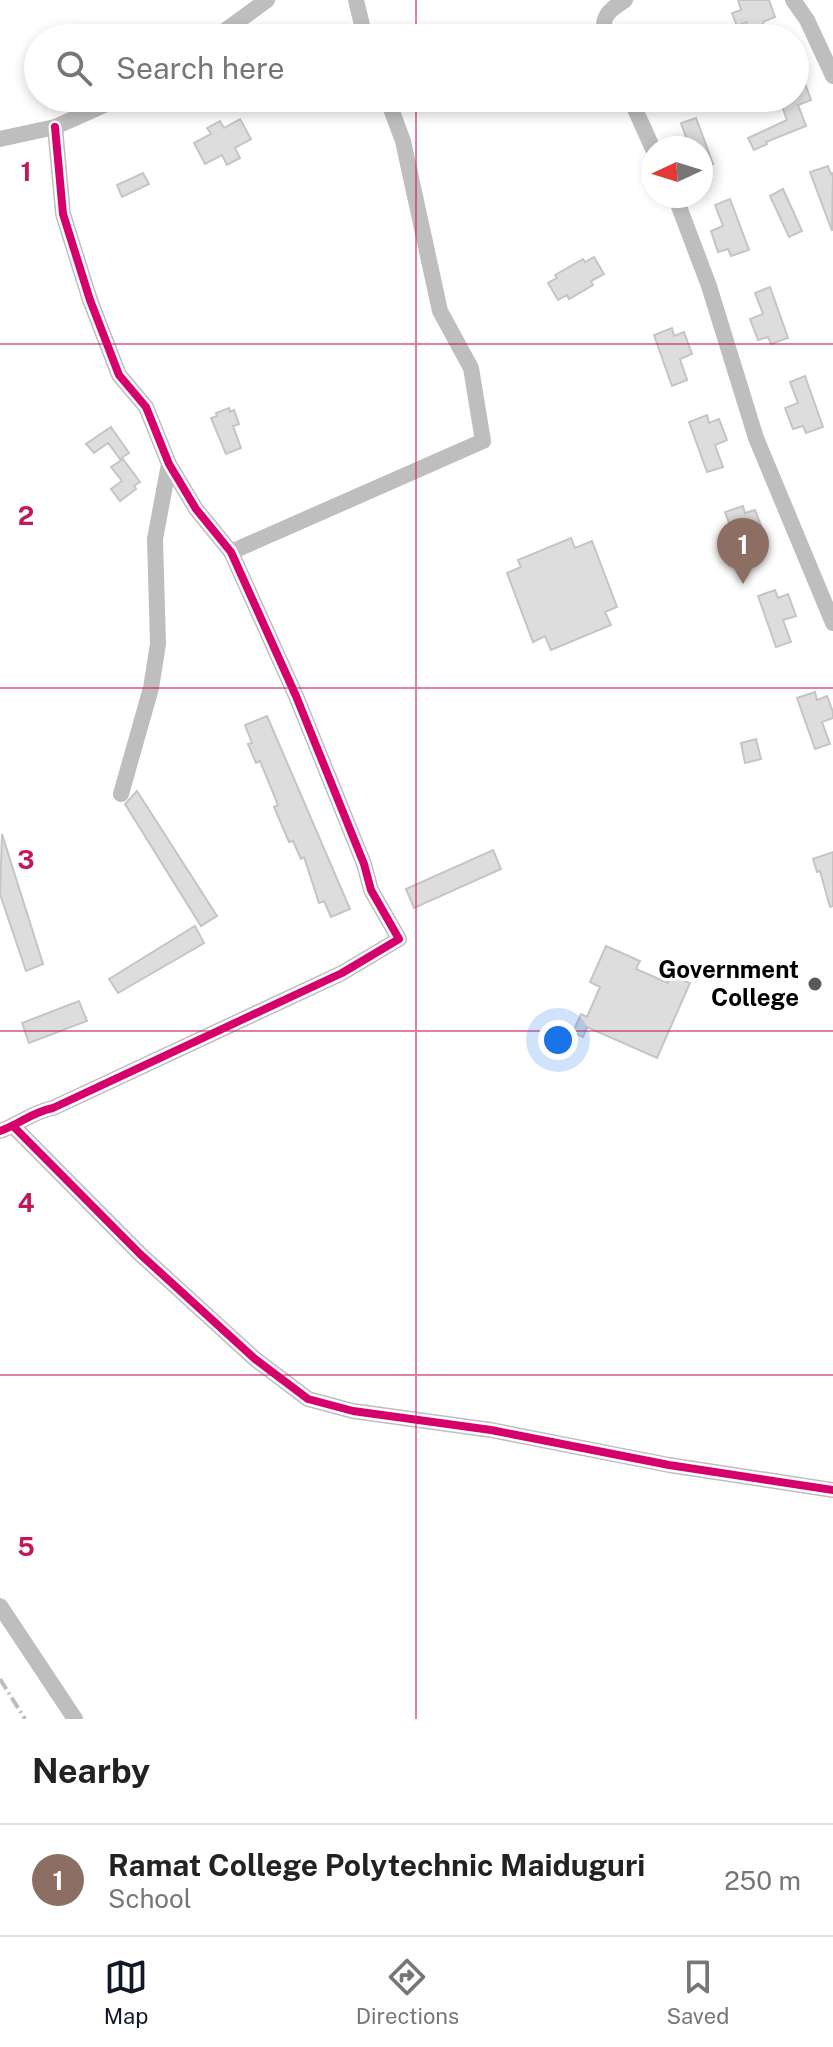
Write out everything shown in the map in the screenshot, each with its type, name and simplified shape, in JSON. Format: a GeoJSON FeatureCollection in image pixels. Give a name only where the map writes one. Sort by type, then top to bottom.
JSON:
{"type":"FeatureCollection","features":[{"type":"Feature","properties":{"kind":"street"},"geometry":{"type":"LineString","coordinates":[[234,24],[267,0]]}},
{"type":"Feature","properties":{"kind":"street"},"geometry":{"type":"LineString","coordinates":[[356,0],[362,24]]}},
{"type":"Feature","properties":{"kind":"street"},"geometry":{"type":"LineString","coordinates":[[604,24],[607,12],[625,0]]}},
{"type":"Feature","properties":{"kind":"street"},"geometry":{"type":"LineString","coordinates":[[793,0],[809,24]]}},
{"type":"Feature","properties":{"kind":"street"},"geometry":{"type":"LineString","coordinates":[[809,24],[833,76]]}},
{"type":"Feature","properties":{"kind":"street"},"geometry":{"type":"LineString","coordinates":[[0,139],[55,127],[89,112]]}},
{"type":"Feature","properties":{"kind":"street"},"geometry":{"type":"LineString","coordinates":[[231,552],[483,441],[471,368],[440,311],[403,141],[392,112]]}},
{"type":"Feature","properties":{"kind":"street"},"geometry":{"type":"LineString","coordinates":[[636,112],[647,136]]}},
{"type":"Feature","properties":{"kind":"street"},"geometry":{"type":"LineString","coordinates":[[55,127],[63,214],[90,300],[119,375],[146,407],[169,464],[196,509],[231,552],[296,696],[364,864],[371,890],[399,939],[342,973],[53,1108],[34,1112],[7,1128],[255,1359],[308,1399],[353,1411],[491,1430],[669,1465],[833,1490]]}},
{"type":"Feature","properties":{"kind":"street"},"geometry":{"type":"LineString","coordinates":[[680,208],[709,286],[756,438],[833,623]]}},
{"type":"Feature","properties":{"kind":"street"},"geometry":{"type":"LineString","coordinates":[[121,794],[151,688],[158,644],[155,539],[169,464]]}},
{"type":"Feature","properties":{"kind":"street"},"geometry":{"type":"LineString","coordinates":[[0,1606],[75,1719]]}},
{"type":"Feature","properties":{"kind":"building"},"geometry":{"type":"Polygon","coordinates":[[[738,0],[769,0],[775,17],[764,24],[736,24],[732,13],[741,10],[738,0]]]}},
{"type":"Feature","properties":{"kind":"building"},"geometry":{"type":"Polygon","coordinates":[[[784,112],[801,112],[806,126],[754,150],[748,138],[787,120],[784,112]]]}},
{"type":"Feature","properties":{"kind":"building"},"geometry":{"type":"Polygon","coordinates":[[[696,118],[703,136],[686,136],[681,123],[696,118]]]}},
{"type":"Feature","properties":{"kind":"building"},"geometry":{"type":"Polygon","coordinates":[[[240,119],[251,139],[235,148],[240,158],[227,165],[222,155],[205,164],[194,143],[211,134],[207,128],[220,121],[224,128],[240,119]]]}},
{"type":"Feature","properties":{"kind":"building"},"geometry":{"type":"Polygon","coordinates":[[[828,166],[833,173],[832,231],[810,172],[828,166]]]}},
{"type":"Feature","properties":{"kind":"building"},"geometry":{"type":"Polygon","coordinates":[[[143,173],[149,184],[122,197],[117,185],[143,173]]]}},
{"type":"Feature","properties":{"kind":"building"},"geometry":{"type":"Polygon","coordinates":[[[783,189],[802,231],[789,237],[770,196],[783,189]]]}},
{"type":"Feature","properties":{"kind":"building"},"geometry":{"type":"Polygon","coordinates":[[[730,199],[749,250],[731,256],[728,249],[718,252],[711,231],[723,226],[715,205],[730,199]]]}},
{"type":"Feature","properties":{"kind":"building"},"geometry":{"type":"Polygon","coordinates":[[[594,257],[604,274],[591,281],[593,285],[569,299],[567,295],[558,300],[548,283],[557,278],[555,275],[583,259],[585,262],[594,257]]]}},
{"type":"Feature","properties":{"kind":"building"},"geometry":{"type":"Polygon","coordinates":[[[770,287],[788,338],[771,344],[768,337],[758,340],[750,319],[763,314],[755,293],[770,287]]]}},
{"type":"Feature","properties":{"kind":"building"},"geometry":{"type":"Polygon","coordinates":[[[672,328],[674,336],[684,332],[692,354],[680,359],[687,380],[672,386],[654,335],[672,328]]]}},
{"type":"Feature","properties":{"kind":"building"},"geometry":{"type":"Polygon","coordinates":[[[805,376],[823,427],[806,433],[803,426],[793,429],[785,408],[798,403],[790,382],[805,376]]]}},
{"type":"Feature","properties":{"kind":"building"},"geometry":{"type":"Polygon","coordinates":[[[229,408],[230,412],[234,410],[239,424],[233,426],[241,448],[226,454],[211,418],[229,408]]]}},
{"type":"Feature","properties":{"kind":"building"},"geometry":{"type":"Polygon","coordinates":[[[707,415],[709,423],[719,419],[727,440],[715,445],[723,467],[707,472],[689,422],[707,415]]]}},
{"type":"Feature","properties":{"kind":"building"},"geometry":{"type":"Polygon","coordinates":[[[111,427],[129,453],[120,459],[108,443],[94,453],[86,444],[111,427]]]}},
{"type":"Feature","properties":{"kind":"building"},"geometry":{"type":"Polygon","coordinates":[[[123,459],[140,482],[120,501],[111,489],[122,481],[111,467],[123,459]]]}},
{"type":"Feature","properties":{"kind":"building"},"geometry":{"type":"Polygon","coordinates":[[[743,506],[745,513],[755,510],[763,531],[750,536],[758,557],[744,563],[725,512],[743,506]]]}},
{"type":"Feature","properties":{"kind":"building"},"geometry":{"type":"Polygon","coordinates":[[[571,538],[575,548],[592,541],[617,607],[605,612],[611,625],[551,650],[545,636],[533,642],[507,573],[521,567],[518,560],[571,538]]]}},
{"type":"Feature","properties":{"kind":"building"},"geometry":{"type":"Polygon","coordinates":[[[775,590],[778,598],[788,594],[796,616],[783,620],[791,642],[776,647],[758,596],[775,590]]]}},
{"type":"Feature","properties":{"kind":"building"},"geometry":{"type":"Polygon","coordinates":[[[815,692],[817,700],[827,696],[833,718],[822,722],[830,744],[815,749],[797,698],[815,692]]]}},
{"type":"Feature","properties":{"kind":"building"},"geometry":{"type":"Polygon","coordinates":[[[267,716],[350,909],[331,917],[324,901],[319,903],[304,857],[301,859],[293,841],[289,842],[260,761],[256,763],[248,744],[252,743],[245,725],[267,716]]]}},
{"type":"Feature","properties":{"kind":"building"},"geometry":{"type":"Polygon","coordinates":[[[756,739],[761,759],[745,763],[741,743],[756,739]]]}},
{"type":"Feature","properties":{"kind":"building"},"geometry":{"type":"Polygon","coordinates":[[[137,791],[217,916],[201,926],[125,804],[137,791]]]}},
{"type":"Feature","properties":{"kind":"building"},"geometry":{"type":"Polygon","coordinates":[[[2,834],[43,964],[26,971],[0,894],[2,834]]]}},
{"type":"Feature","properties":{"kind":"building"},"geometry":{"type":"Polygon","coordinates":[[[493,850],[501,869],[414,908],[406,889],[493,850]]]}},
{"type":"Feature","properties":{"kind":"building"},"geometry":{"type":"Polygon","coordinates":[[[833,852],[833,906],[830,907],[820,871],[817,872],[813,859],[833,852]]]}},
{"type":"Feature","properties":{"kind":"building"},"geometry":{"type":"Polygon","coordinates":[[[195,926],[204,943],[118,993],[109,979],[195,926]]]}},
{"type":"Feature","properties":{"kind":"building"},"geometry":{"type":"Polygon","coordinates":[[[606,946],[640,961],[636,969],[668,983],[671,975],[690,983],[657,1058],[587,1027],[583,1037],[573,1032],[581,1014],[587,1017],[600,987],[590,982],[606,946]]]}},
{"type":"Feature","properties":{"kind":"building"},"geometry":{"type":"Polygon","coordinates":[[[79,1001],[87,1021],[29,1043],[22,1023],[79,1001]]]}},
{"type":"Feature","properties":{"kind":"railway"},"geometry":{"type":"LineString","coordinates":[[0,1679],[25,1719]]}},
{"type":"Feature","properties":{"kind":"cycle path"},"geometry":{"type":"LineString","coordinates":[[0,1131],[342,973],[399,939],[371,890],[364,864],[296,696],[231,552],[196,509],[169,464],[146,407],[119,375],[90,300],[63,214],[55,127]]}},
{"type":"Feature","properties":{"kind":"cycle path"},"geometry":{"type":"LineString","coordinates":[[13,1126],[140,1254],[255,1359],[308,1399],[353,1411],[491,1430],[669,1465],[833,1490]]}},
{"type":"Feature","properties":{"kind":"place","name":"Ramat College Polytechnic Maiduguri"},"geometry":{"type":"Point","coordinates":[743,584]}},
{"type":"Feature","properties":{"kind":"place","name":"Government College"},"geometry":{"type":"Point","coordinates":[815,984]}}]}
